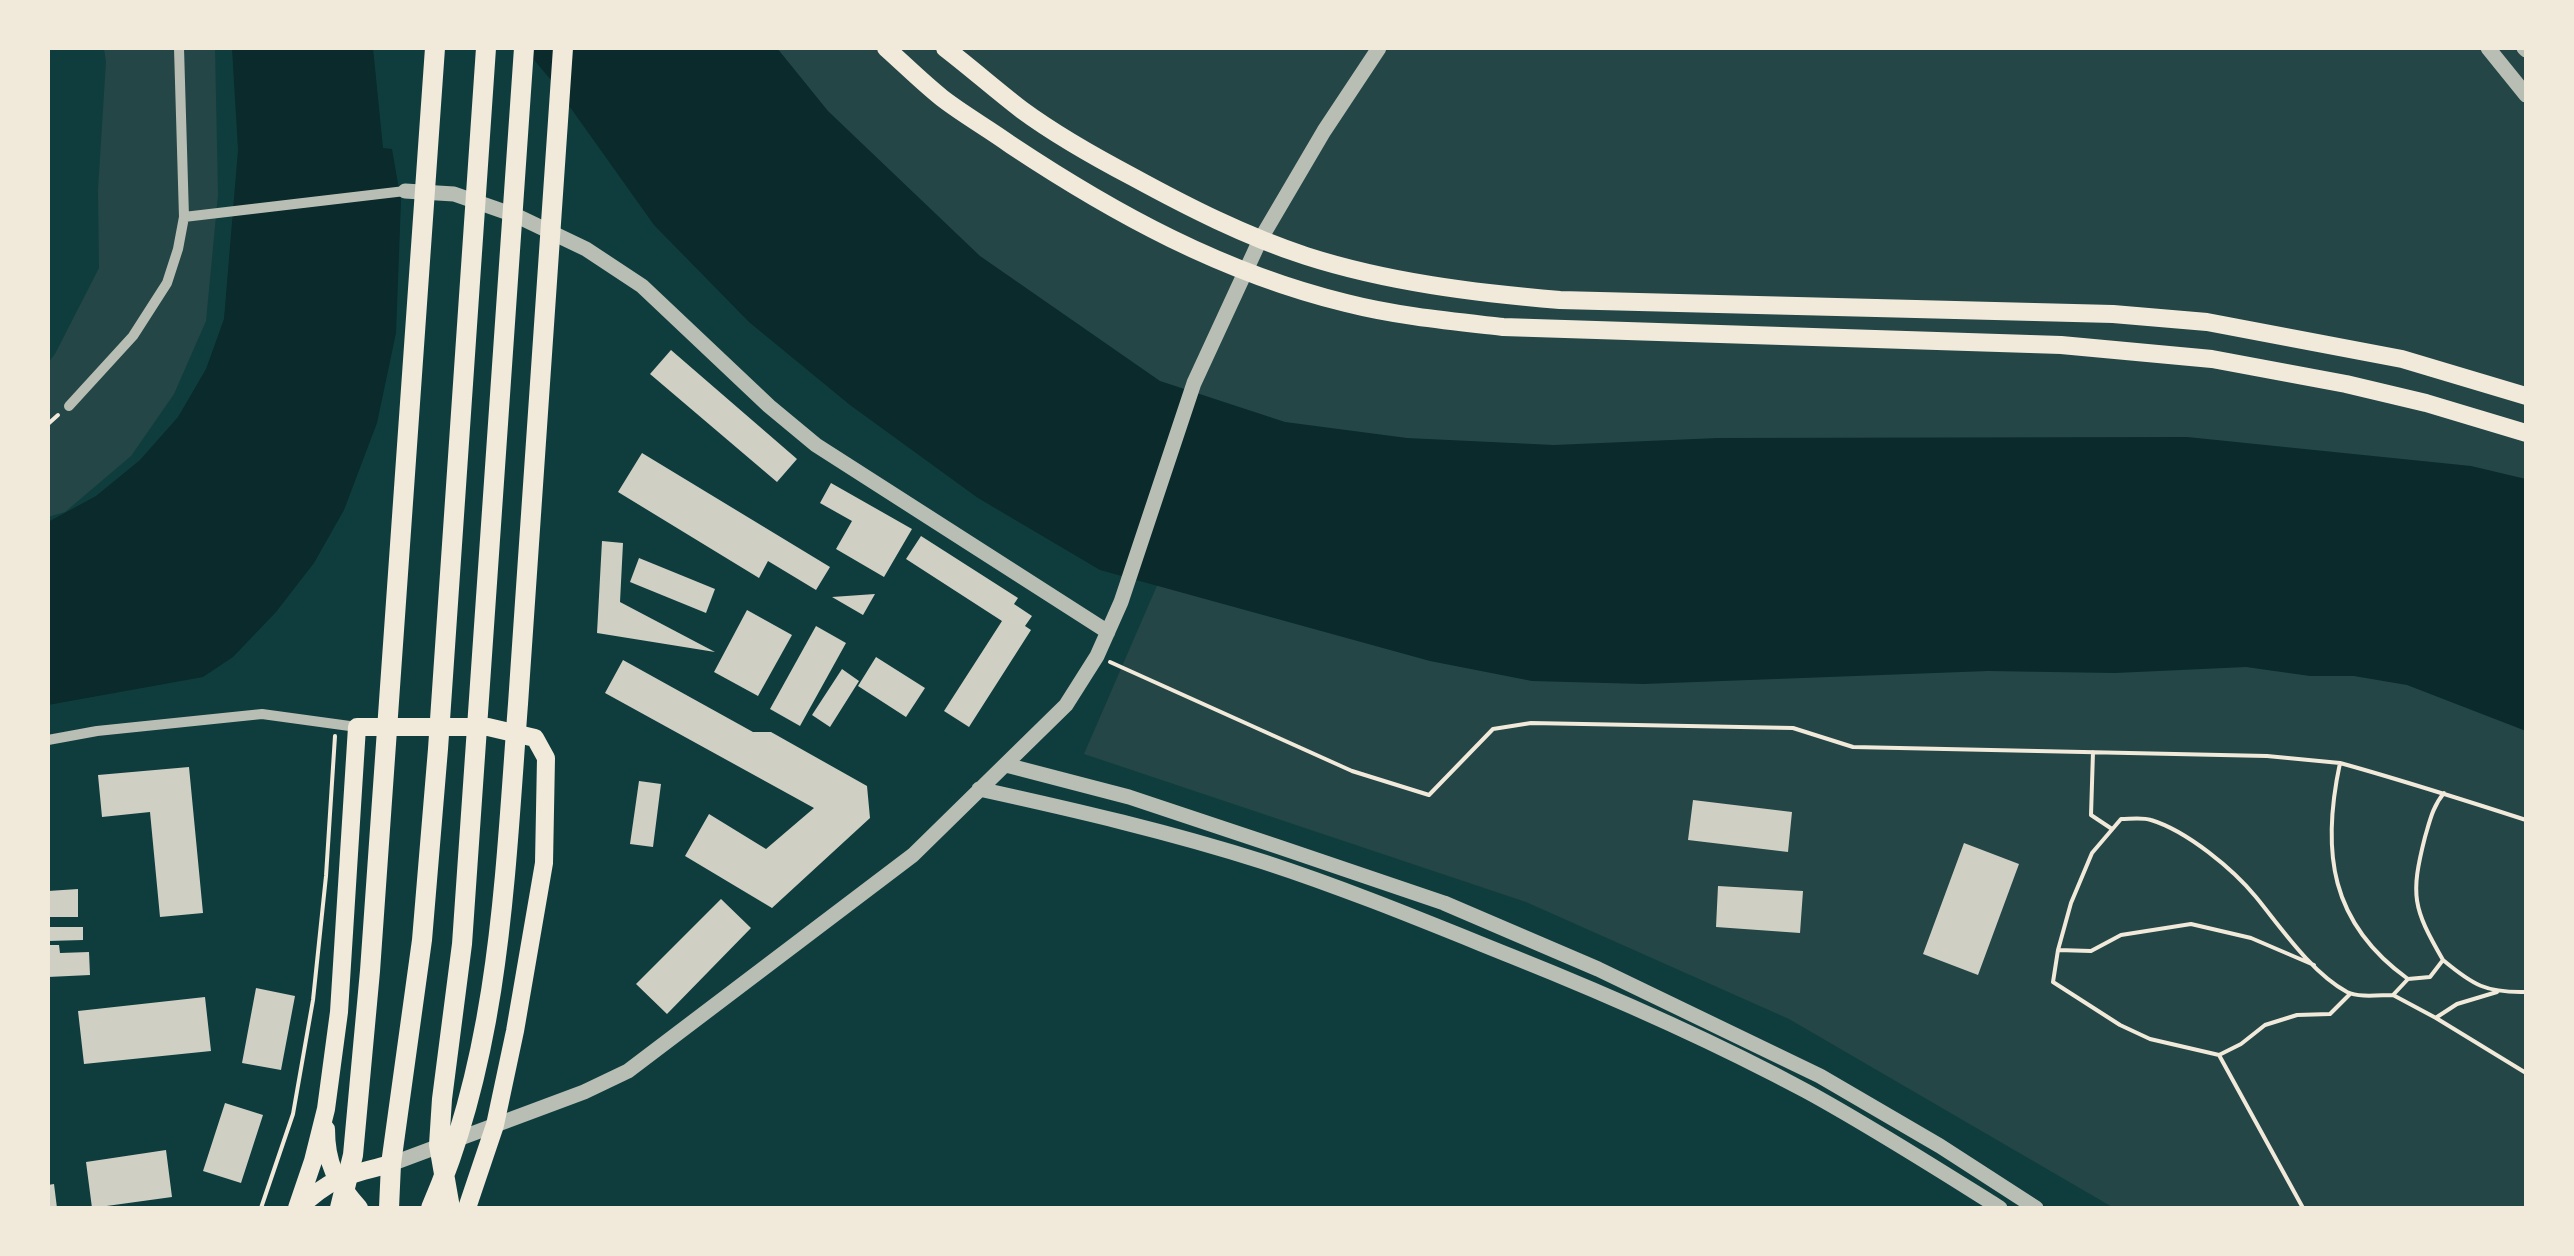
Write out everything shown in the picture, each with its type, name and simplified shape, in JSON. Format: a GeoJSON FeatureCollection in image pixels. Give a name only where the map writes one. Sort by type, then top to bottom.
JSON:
{"type":"FeatureCollection","features":[{"type":"Feature","properties":{"kind":"main road"},"geometry":{"type":"LineString","coordinates":[[340,1208],[352,1156],[368,989],[435,48]]}},
{"type":"Feature","properties":{"kind":"main road"},"geometry":{"type":"LineString","coordinates":[[390,1208],[391,1164],[422,940],[438,750],[486,48]]}},
{"type":"Feature","properties":{"kind":"main road"},"geometry":{"type":"LineString","coordinates":[[450,1208],[439,1145],[462,944],[524,48]]}},
{"type":"Feature","properties":{"kind":"main road"},"geometry":{"type":"LineString","coordinates":[[432,1208],[449,1168],[473,1085],[502,909],[563,48]]}},
{"type":"Feature","properties":{"kind":"main road"},"geometry":{"type":"LineString","coordinates":[[886,48],[943,99],[1073,186],[1139,224],[1245,272],[1348,303],[1428,319],[1503,327],[2061,345],[2212,359],[2426,403],[2526,434]]}},
{"type":"Feature","properties":{"kind":"main road"},"geometry":{"type":"LineString","coordinates":[[945,48],[1024,111],[1097,158],[1173,199],[1260,240],[1376,274],[1443,287],[1560,300],[2112,314],[2206,322],[2402,359],[2526,396]]}},
{"type":"Feature","properties":{"kind":"main road"},"geometry":{"type":"LineString","coordinates":[[1288,286],[1276,274],[1277,264],[1284,255],[1299,254]]}},
{"type":"Feature","properties":{"kind":"main road"},"geometry":{"type":"LineString","coordinates":[[298,1208],[326,1108],[338,1012],[357,727],[488,727],[535,738],[546,758],[544,864],[495,1125],[467,1208]]}},
{"type":"Feature","properties":{"kind":"main road"},"geometry":{"type":"LineString","coordinates":[[326,1108],[326,1144],[335,1179],[358,1208]]}},
{"type":"Feature","properties":{"kind":"main road"},"geometry":{"type":"LineString","coordinates":[[298,1208],[335,1179],[391,1164]]}},
{"type":"Feature","properties":{"kind":"street"},"geometry":{"type":"LineString","coordinates":[[70,406],[133,336],[167,282],[178,249],[184,217],[179,48]]}},
{"type":"Feature","properties":{"kind":"street"},"geometry":{"type":"LineString","coordinates":[[391,1164],[584,1092],[628,1070],[914,854],[1059,714],[1097,656],[1121,602],[1194,384],[1260,240],[1324,131],[1379,48]]}},
{"type":"Feature","properties":{"kind":"street"},"geometry":{"type":"LineString","coordinates":[[2488,48],[2526,95]]}},
{"type":"Feature","properties":{"kind":"street"},"geometry":{"type":"LineString","coordinates":[[184,217],[405,191],[454,194],[517,216],[586,249],[642,286],[816,446],[1108,632]]}},
{"type":"Feature","properties":{"kind":"street"},"geometry":{"type":"LineString","coordinates":[[48,740],[97,731],[262,714],[357,727]]}},
{"type":"Feature","properties":{"kind":"street"},"geometry":{"type":"LineString","coordinates":[[1006,765],[1129,797],[1444,903],[1598,968],[1820,1076],[2036,1208]]}},
{"type":"Feature","properties":{"kind":"street"},"geometry":{"type":"LineString","coordinates":[[978,789],[1112,818],[1265,862],[1580,984],[1806,1091],[2000,1208]]}},
{"type":"Feature","properties":{"kind":"path"},"geometry":{"type":"LineString","coordinates":[[1097,656],[1352,771],[1429,795],[1493,729],[1531,723],[1793,728],[1853,747],[2267,756],[2340,763],[2526,820]]}},
{"type":"Feature","properties":{"kind":"path"},"geometry":{"type":"LineString","coordinates":[[262,1208],[293,1114],[313,1000],[336,726]]}},
{"type":"Feature","properties":{"kind":"path"},"geometry":{"type":"LineString","coordinates":[[2093,752],[2091,816],[2112,829]]}},
{"type":"Feature","properties":{"kind":"path"},"geometry":{"type":"LineString","coordinates":[[2340,763],[2330,829],[2340,893],[2361,934],[2408,979]]}},
{"type":"Feature","properties":{"kind":"path"},"geometry":{"type":"LineString","coordinates":[[2444,793],[2434,804],[2414,891],[2422,925],[2442,960],[2468,981],[2496,992]]}},
{"type":"Feature","properties":{"kind":"path"},"geometry":{"type":"LineString","coordinates":[[2350,994],[2330,1014],[2296,1015],[2265,1025],[2241,1044],[2219,1054],[2150,1039],[2120,1025],[2054,982],[2071,902],[2092,853],[2120,819],[2148,818],[2180,833],[2220,863],[2253,893],[2314,965],[2350,994],[2393,995],[2526,1074]]}},
{"type":"Feature","properties":{"kind":"path"},"geometry":{"type":"LineString","coordinates":[[2058,950],[2091,952],[2121,935],[2190,924],[2251,938],[2314,965]]}},
{"type":"Feature","properties":{"kind":"path"},"geometry":{"type":"LineString","coordinates":[[2393,995],[2408,979],[2430,977],[2442,960]]}},
{"type":"Feature","properties":{"kind":"path"},"geometry":{"type":"LineString","coordinates":[[2436,1018],[2457,1004],[2496,992],[2526,992]]}},
{"type":"Feature","properties":{"kind":"path"},"geometry":{"type":"LineString","coordinates":[[2219,1054],[2303,1208]]}},
{"type":"Feature","properties":{"kind":"shaded area"},"geometry":{"type":"Polygon","coordinates":[[[104,48],[215,48],[218,195],[206,321],[174,394],[131,456],[65,512],[48,517],[48,363],[99,268],[104,48]]]}},
{"type":"Feature","properties":{"kind":"shaded area"},"geometry":{"type":"Polygon","coordinates":[[[232,48],[373,48],[383,148],[392,149],[401,201],[396,333],[377,423],[344,510],[314,563],[276,612],[233,657],[203,677],[48,705],[48,522],[96,496],[140,460],[178,417],[206,369],[224,319],[238,150],[232,48]]]}},
{"type":"Feature","properties":{"kind":"shaded area"},"geometry":{"type":"Polygon","coordinates":[[[524,48],[777,48],[828,111],[980,256],[1160,381],[1285,422],[1407,438],[1554,445],[1718,438],[2187,437],[2471,466],[2526,479],[2526,731],[2407,685],[2354,676],[2310,676],[2246,667],[2115,673],[1988,671],[1643,684],[1532,681],[1430,661],[1100,570],[978,498],[850,405],[749,322],[654,225],[524,48]]]}},
{"type":"Feature","properties":{"kind":"shaded area"},"geometry":{"type":"Polygon","coordinates":[[[743,48],[2526,48],[2526,504],[1439,466],[1143,388],[928,239],[743,48]]]}},
{"type":"Feature","properties":{"kind":"shaded area"},"geometry":{"type":"Polygon","coordinates":[[[1166,565],[2329,640],[2526,698],[2526,1208],[2114,1208],[1789,1019],[1526,902],[1084,754],[1166,565]]]}},
{"type":"Feature","properties":{"kind":"building"},"geometry":{"type":"Polygon","coordinates":[[[671,350],[797,459],[777,482],[650,374],[671,350]]]}},
{"type":"Feature","properties":{"kind":"building"},"geometry":{"type":"Polygon","coordinates":[[[642,453],[830,567],[816,590],[768,561],[759,578],[618,492],[642,453]]]}},
{"type":"Feature","properties":{"kind":"building"},"geometry":{"type":"Polygon","coordinates":[[[831,483],[912,529],[884,577],[836,549],[852,521],[820,503],[831,483]]]}},
{"type":"Feature","properties":{"kind":"building"},"geometry":{"type":"Polygon","coordinates":[[[921,536],[1018,598],[1014,604],[1032,616],[1025,626],[1031,630],[969,727],[944,711],[1002,621],[906,559],[921,536]]]}},
{"type":"Feature","properties":{"kind":"building"},"geometry":{"type":"Polygon","coordinates":[[[602,541],[623,543],[620,602],[715,652],[597,633],[602,541]]]}},
{"type":"Feature","properties":{"kind":"building"},"geometry":{"type":"Polygon","coordinates":[[[639,558],[715,589],[706,613],[630,582],[639,558]]]}},
{"type":"Feature","properties":{"kind":"building"},"geometry":{"type":"Polygon","coordinates":[[[875,594],[863,615],[832,597],[875,594]]]}},
{"type":"Feature","properties":{"kind":"building"},"geometry":{"type":"Polygon","coordinates":[[[747,610],[792,635],[758,696],[714,672],[747,610]]]}},
{"type":"Feature","properties":{"kind":"building"},"geometry":{"type":"Polygon","coordinates":[[[816,626],[846,643],[800,726],[770,709],[816,626]]]}},
{"type":"Feature","properties":{"kind":"building"},"geometry":{"type":"Polygon","coordinates":[[[876,657],[925,688],[906,717],[858,686],[876,657]]]}},
{"type":"Feature","properties":{"kind":"building"},"geometry":{"type":"Polygon","coordinates":[[[623,660],[753,732],[771,732],[867,786],[870,818],[772,908],[685,856],[709,814],[766,849],[814,808],[605,693],[623,660]]]}},
{"type":"Feature","properties":{"kind":"building"},"geometry":{"type":"Polygon","coordinates":[[[842,669],[859,681],[830,727],[812,715],[842,669]]]}},
{"type":"Feature","properties":{"kind":"building"},"geometry":{"type":"Polygon","coordinates":[[[189,767],[203,913],[160,917],[150,812],[102,817],[98,775],[189,767]]]}},
{"type":"Feature","properties":{"kind":"building"},"geometry":{"type":"Polygon","coordinates":[[[639,781],[661,784],[653,847],[630,844],[639,781]]]}},
{"type":"Feature","properties":{"kind":"building"},"geometry":{"type":"Polygon","coordinates":[[[1693,800],[1792,812],[1788,852],[1688,840],[1693,800]]]}},
{"type":"Feature","properties":{"kind":"building"},"geometry":{"type":"Polygon","coordinates":[[[1964,843],[2019,864],[1978,975],[1923,954],[1964,843]]]}},
{"type":"Feature","properties":{"kind":"building"},"geometry":{"type":"Polygon","coordinates":[[[1718,886],[1803,891],[1800,933],[1716,927],[1718,886]]]}},
{"type":"Feature","properties":{"kind":"building"},"geometry":{"type":"Polygon","coordinates":[[[78,889],[78,917],[48,917],[48,891],[78,889]]]}},
{"type":"Feature","properties":{"kind":"building"},"geometry":{"type":"Polygon","coordinates":[[[721,899],[751,928],[667,1014],[636,984],[721,899]]]}},
{"type":"Feature","properties":{"kind":"building"},"geometry":{"type":"Polygon","coordinates":[[[48,927],[83,927],[83,940],[48,941],[48,927]]]}},
{"type":"Feature","properties":{"kind":"building"},"geometry":{"type":"Polygon","coordinates":[[[48,945],[59,945],[60,953],[89,952],[90,975],[48,977],[48,945]]]}},
{"type":"Feature","properties":{"kind":"building"},"geometry":{"type":"Polygon","coordinates":[[[256,988],[295,996],[281,1070],[242,1063],[256,988]]]}},
{"type":"Feature","properties":{"kind":"building"},"geometry":{"type":"Polygon","coordinates":[[[205,997],[211,1051],[84,1064],[78,1011],[205,997]]]}},
{"type":"Feature","properties":{"kind":"building"},"geometry":{"type":"Polygon","coordinates":[[[225,1103],[263,1115],[241,1183],[203,1171],[225,1103]]]}},
{"type":"Feature","properties":{"kind":"building"},"geometry":{"type":"Polygon","coordinates":[[[166,1150],[172,1197],[92,1208],[86,1162],[166,1150]]]}},
{"type":"Feature","properties":{"kind":"building"},"geometry":{"type":"Polygon","coordinates":[[[54,1184],[57,1208],[48,1208],[48,1185],[54,1184]]]}}]}
